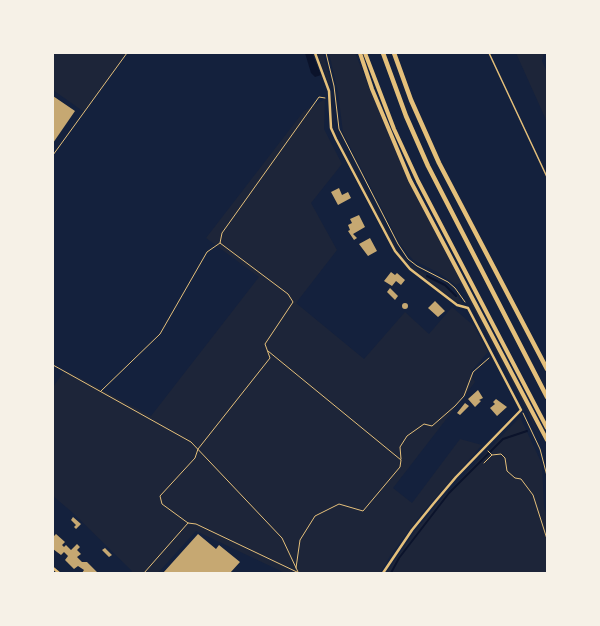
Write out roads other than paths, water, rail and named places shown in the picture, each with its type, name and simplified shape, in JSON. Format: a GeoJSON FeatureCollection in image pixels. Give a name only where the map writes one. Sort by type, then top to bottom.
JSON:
{"type":"FeatureCollection","features":[{"type":"Feature","properties":{"kind":"highway"},"geometry":{"type":"LineString","coordinates":[[360,53],[375,96],[410,180],[547,440]]}},
{"type":"Feature","properties":{"kind":"highway"},"geometry":{"type":"LineString","coordinates":[[366,53],[394,129],[418,181],[547,428]]}},
{"type":"Feature","properties":{"kind":"highway"},"geometry":{"type":"LineString","coordinates":[[383,53],[406,116],[428,166],[547,397]]}},
{"type":"Feature","properties":{"kind":"highway"},"geometry":{"type":"LineString","coordinates":[[394,53],[411,100],[441,169],[547,369]]}},
{"type":"Feature","properties":{"kind":"street"},"geometry":{"type":"LineString","coordinates":[[315,53],[329,91],[330,120],[333,133],[395,251],[410,268],[457,305],[468,308],[521,410],[452,482],[412,530],[383,573]]}},
{"type":"Feature","properties":{"kind":"street"},"geometry":{"type":"LineString","coordinates":[[53,568],[59,573]]}},
{"type":"Feature","properties":{"kind":"lane"},"geometry":{"type":"LineString","coordinates":[[489,53],[547,177]]}},
{"type":"Feature","properties":{"kind":"waterway"},"geometry":{"type":"LineString","coordinates":[[427,276],[445,285],[456,296]]}},
{"type":"Feature","properties":{"kind":"waterway"},"geometry":{"type":"LineString","coordinates":[[391,573],[399,558],[449,493],[503,439],[527,431]]}}]}
